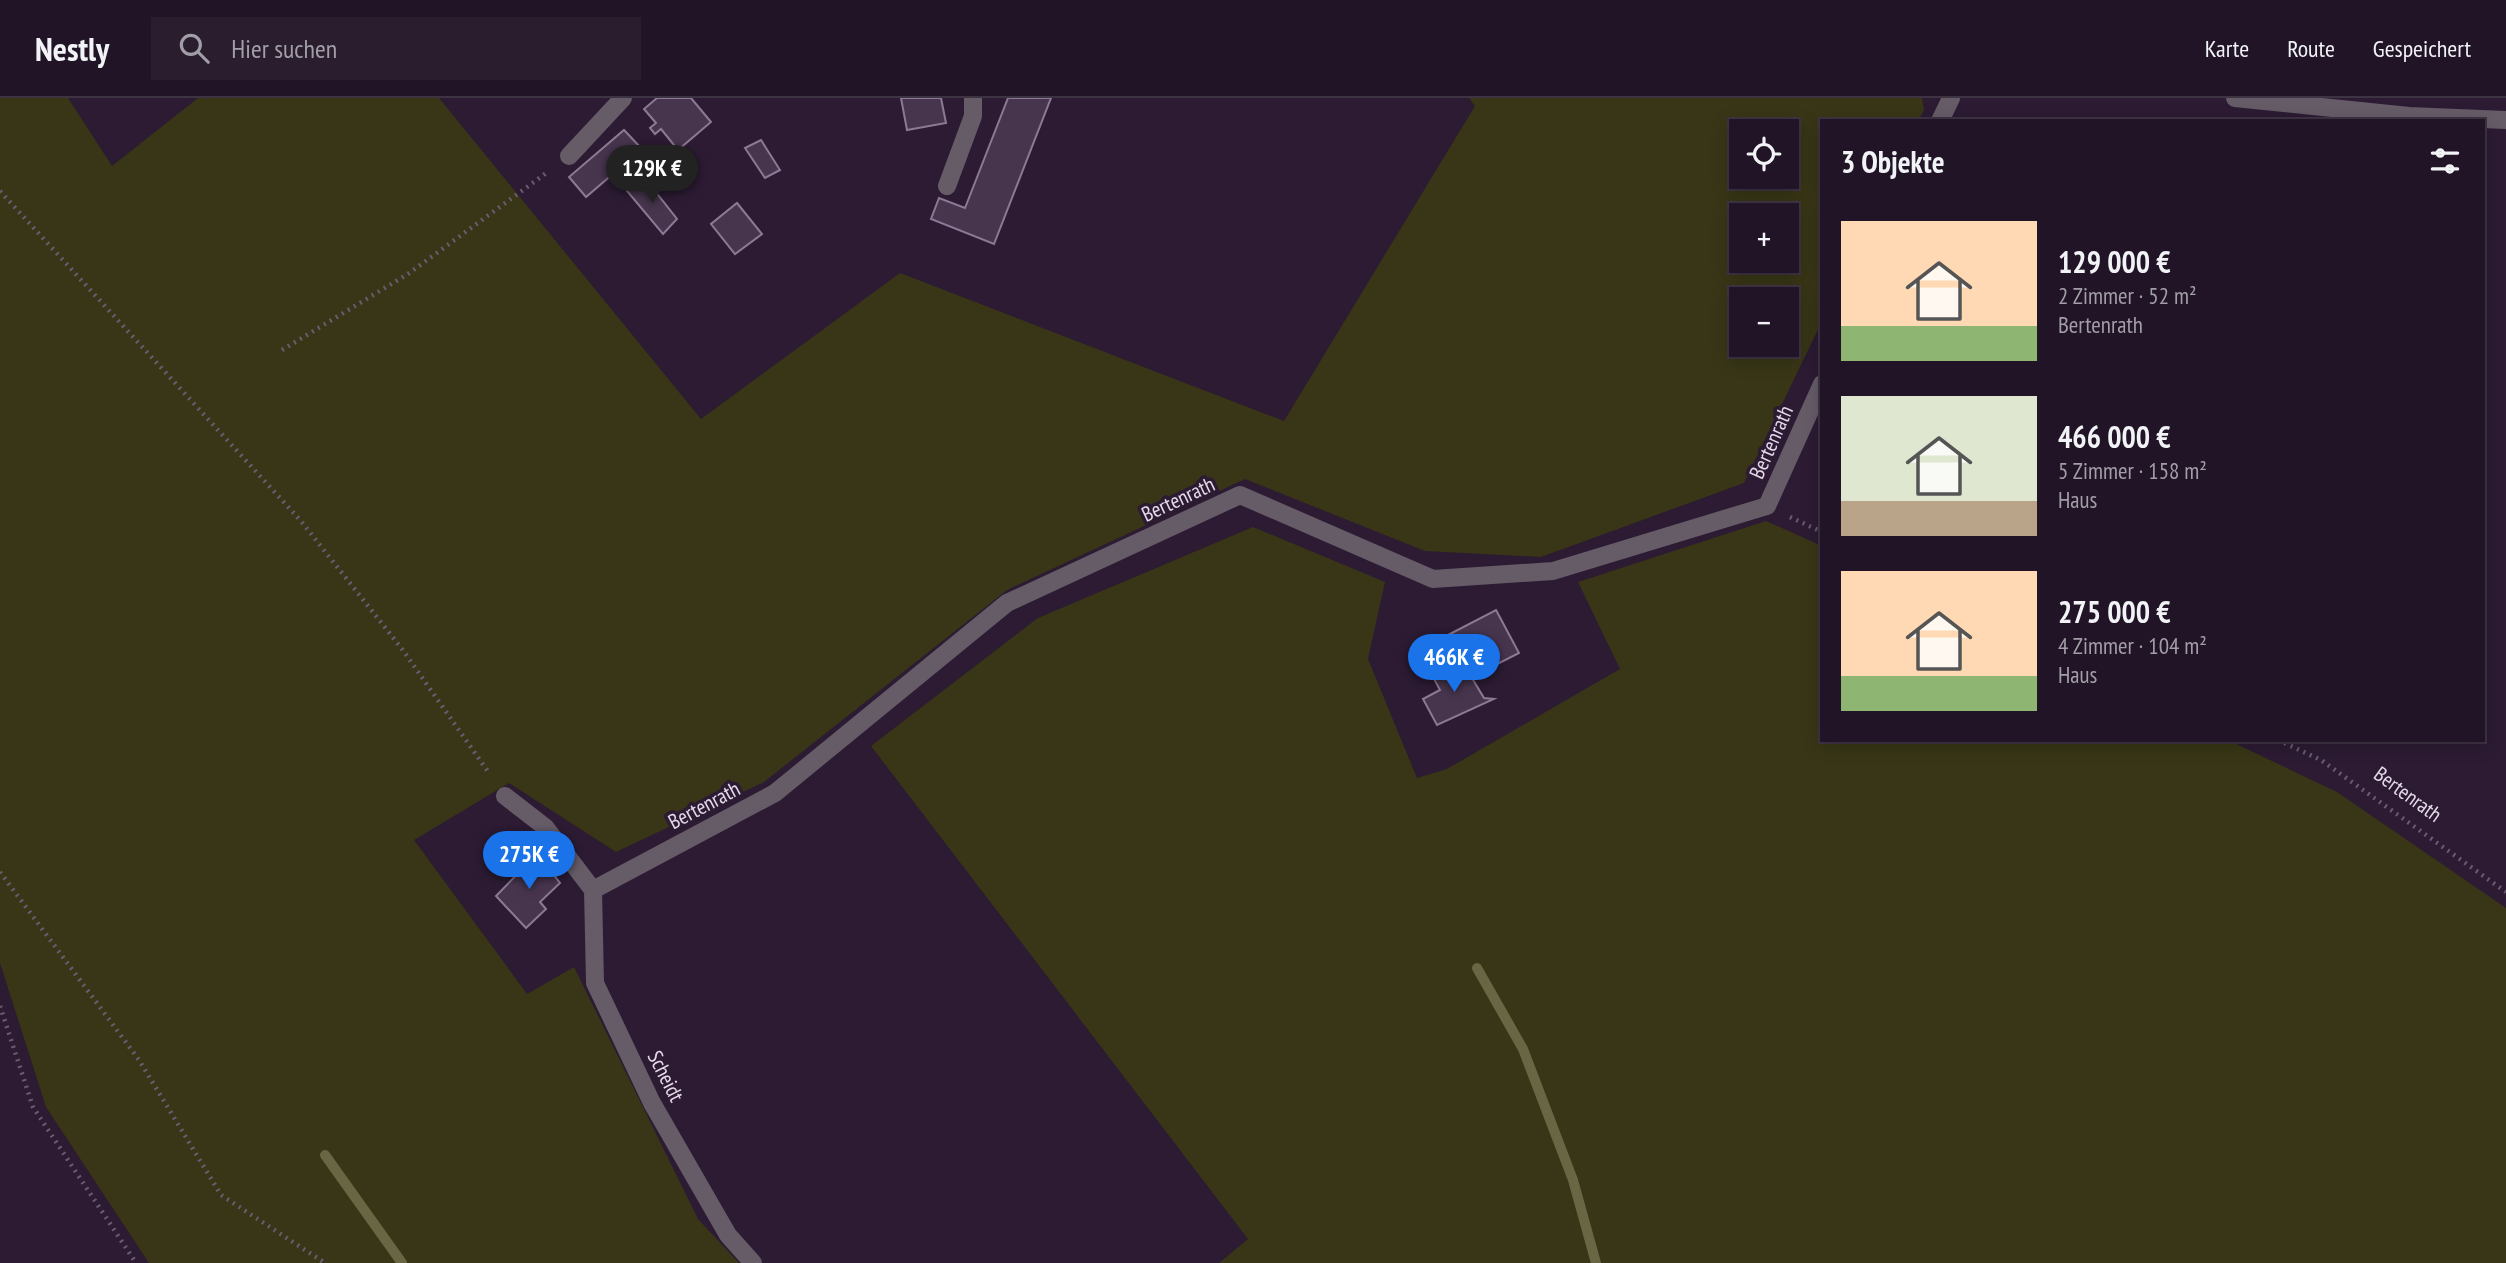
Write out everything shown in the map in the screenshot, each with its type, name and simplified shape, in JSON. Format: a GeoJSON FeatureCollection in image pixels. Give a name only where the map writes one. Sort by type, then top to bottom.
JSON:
{"type":"FeatureCollection","features":[{"type":"Feature","properties":{"kind":"street"},"geometry":{"type":"LineString","coordinates":[[569,156],[623,98]]}},
{"type":"Feature","properties":{"kind":"street"},"geometry":{"type":"LineString","coordinates":[[947,186],[973,116],[973,98]]}},
{"type":"Feature","properties":{"kind":"street"},"geometry":{"type":"LineString","coordinates":[[1941,119],[1951,98]]}},
{"type":"Feature","properties":{"kind":"street"},"geometry":{"type":"LineString","coordinates":[[2235,98],[2409,116],[2482,119]]}},
{"type":"Feature","properties":{"kind":"street"},"geometry":{"type":"LineString","coordinates":[[2485,119],[2506,120]]}},
{"type":"Feature","properties":{"kind":"street","name":"Bertenrath"},"geometry":{"type":"LineString","coordinates":[[593,890],[775,793],[1007,603],[1240,495],[1433,579],[1553,571],[1767,506],[1820,388]]}},
{"type":"Feature","properties":{"kind":"street"},"geometry":{"type":"LineString","coordinates":[[505,796],[545,827],[593,890]]}},
{"type":"Feature","properties":{"kind":"street","name":"Scheidt"},"geometry":{"type":"LineString","coordinates":[[593,890],[595,983],[652,1103],[728,1235],[753,1263]]}},
{"type":"Feature","properties":{"kind":"path"},"geometry":{"type":"LineString","coordinates":[[282,350],[408,274],[569,156]]}},
{"type":"Feature","properties":{"kind":"path"},"geometry":{"type":"LineString","coordinates":[[0,191],[301,521],[402,649],[505,796]]}},
{"type":"Feature","properties":{"kind":"path","name":"Bertenrath"},"geometry":{"type":"LineString","coordinates":[[2282,742],[2321,760],[2506,892]]}},
{"type":"Feature","properties":{"kind":"path"},"geometry":{"type":"LineString","coordinates":[[0,872],[139,1060],[221,1195],[326,1263]]}},
{"type":"Feature","properties":{"kind":"path"},"geometry":{"type":"LineString","coordinates":[[0,1006],[33,1107],[135,1263]]}},
{"type":"Feature","properties":{"kind":"shaded area"},"geometry":{"type":"Polygon","coordinates":[[[0,98],[68,98],[112,166],[198,98],[439,98],[701,419],[900,273],[1284,421],[1475,106],[1469,98],[1922,98],[1924,110],[1919,119],[1820,119],[1820,325],[1744,483],[1541,557],[1425,551],[1245,479],[1007,590],[764,782],[616,852],[509,783],[414,840],[527,994],[574,967],[698,1219],[739,1263],[149,1263],[46,1107],[0,963],[0,98]]]}},
{"type":"Feature","properties":{"kind":"shaded area"},"geometry":{"type":"Polygon","coordinates":[[[1766,521],[1820,545],[1820,742],[2232,742],[2337,792],[2506,908],[2506,1263],[1219,1263],[1248,1239],[871,746],[1038,618],[1253,527],[1385,582],[1368,659],[1417,778],[1447,769],[1620,669],[1578,582],[1766,521]]]}},
{"type":"Feature","properties":{"kind":"building"},"geometry":{"type":"Polygon","coordinates":[[[657,98],[691,98],[711,122],[678,150],[661,129],[655,134],[650,128],[656,123],[644,109],[657,98]]]}},
{"type":"Feature","properties":{"kind":"building"},"geometry":{"type":"Polygon","coordinates":[[[901,98],[941,98],[946,123],[907,130],[901,98]]]}},
{"type":"Feature","properties":{"kind":"building"},"geometry":{"type":"Polygon","coordinates":[[[1008,98],[1051,98],[994,244],[931,219],[939,198],[965,208],[1008,98]]]}},
{"type":"Feature","properties":{"kind":"building"},"geometry":{"type":"Polygon","coordinates":[[[624,130],[642,149],[628,162],[637,173],[623,184],[614,173],[586,197],[569,177],[624,130]]]}},
{"type":"Feature","properties":{"kind":"building"},"geometry":{"type":"Polygon","coordinates":[[[761,140],[780,170],[765,178],[745,148],[761,140]]]}},
{"type":"Feature","properties":{"kind":"building"},"geometry":{"type":"Polygon","coordinates":[[[644,177],[677,219],[663,234],[627,191],[644,177]]]}},
{"type":"Feature","properties":{"kind":"building"},"geometry":{"type":"Polygon","coordinates":[[[737,203],[762,234],[735,254],[711,224],[737,203]]]}},
{"type":"Feature","properties":{"kind":"building"},"geometry":{"type":"Polygon","coordinates":[[[1496,610],[1519,653],[1470,678],[1448,635],[1496,610]]]}},
{"type":"Feature","properties":{"kind":"building"},"geometry":{"type":"Polygon","coordinates":[[[1455,663],[1457,666],[1463,663],[1484,698],[1494,699],[1437,725],[1423,699],[1440,690],[1432,675],[1455,663]]]}},
{"type":"Feature","properties":{"kind":"building"},"geometry":{"type":"Polygon","coordinates":[[[535,856],[539,861],[541,859],[560,883],[540,902],[546,909],[526,928],[496,896],[535,856]]]}},
{"type":"Feature","properties":{"kind":"waterway"},"geometry":{"type":"LineString","coordinates":[[1477,968],[1523,1049],[1573,1180],[1596,1263]]}},
{"type":"Feature","properties":{"kind":"waterway"},"geometry":{"type":"LineString","coordinates":[[325,1155],[402,1263]]}}]}
